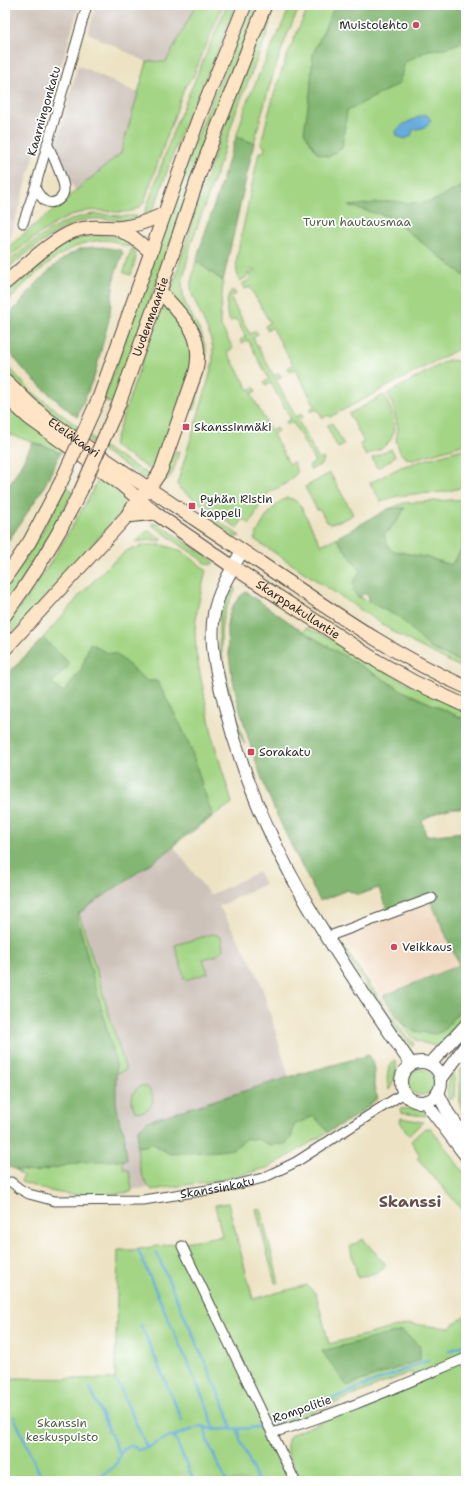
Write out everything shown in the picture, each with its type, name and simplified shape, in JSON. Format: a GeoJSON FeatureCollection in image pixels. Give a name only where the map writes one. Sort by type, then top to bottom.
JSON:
{"type":"FeatureCollection","features":[{"type":"Feature","properties":{"kind":"main road","name":"Uudenmaantie"},"geometry":{"type":"LineString","coordinates":[[5,578],[30,541],[62,482],[99,398],[199,117],[245,5]]}},
{"type":"Feature","properties":{"kind":"main road","name":"Uudenmaantie"},"geometry":{"type":"LineString","coordinates":[[5,615],[47,553],[65,523],[118,406],[160,291],[199,175],[265,5]]}},
{"type":"Feature","properties":{"kind":"main road"},"geometry":{"type":"LineString","coordinates":[[5,283],[52,245],[74,231],[92,227],[116,228],[138,224],[164,214]]}},
{"type":"Feature","properties":{"kind":"main road"},"geometry":{"type":"LineString","coordinates":[[116,228],[134,238],[151,252]]}},
{"type":"Feature","properties":{"kind":"main road"},"geometry":{"type":"LineString","coordinates":[[5,648],[127,516],[131,508],[158,477],[196,371],[199,356],[198,345],[191,327],[160,291]]}},
{"type":"Feature","properties":{"kind":"main road","name":"Eteläkaari"},"geometry":{"type":"LineString","coordinates":[[5,380],[46,418],[149,488]]}},
{"type":"Feature","properties":{"kind":"main road","name":"Eteläkaari"},"geometry":{"type":"LineString","coordinates":[[5,396],[29,418],[140,499]]}},
{"type":"Feature","properties":{"kind":"main road","name":"Skarppakullantie"},"geometry":{"type":"LineString","coordinates":[[149,488],[382,643],[419,664],[466,687]]}},
{"type":"Feature","properties":{"kind":"main road","name":"Skarppakullantie"},"geometry":{"type":"LineString","coordinates":[[140,499],[155,513],[233,567],[377,661],[414,682],[466,706]]}},
{"type":"Feature","properties":{"kind":"main road"},"geometry":{"type":"LineString","coordinates":[[127,516],[155,513]]}},
{"type":"Feature","properties":{"kind":"street","name":"Kaarningonkatu"},"geometry":{"type":"LineString","coordinates":[[23,223],[35,188],[87,5]]}},
{"type":"Feature","properties":{"kind":"street"},"geometry":{"type":"LineString","coordinates":[[35,188],[46,201],[50,202],[60,200],[64,195],[64,187],[47,143]]}},
{"type":"Feature","properties":{"kind":"street"},"geometry":{"type":"LineString","coordinates":[[242,551],[220,593],[214,613],[212,634],[218,678],[228,719],[240,757],[260,809],[285,864],[327,937],[411,1064]]}},
{"type":"Feature","properties":{"kind":"street"},"geometry":{"type":"LineString","coordinates":[[327,937],[432,898]]}},
{"type":"Feature","properties":{"kind":"street"},"geometry":{"type":"LineString","coordinates":[[430,1064],[466,1025]]}},
{"type":"Feature","properties":{"kind":"street"},"geometry":{"type":"LineString","coordinates":[[441,1079],[466,1045]]}},
{"type":"Feature","properties":{"kind":"street"},"geometry":{"type":"LineString","coordinates":[[421,1062],[430,1064],[437,1070],[441,1079],[441,1086],[433,1099],[420,1103],[412,1100],[404,1093],[401,1086],[401,1078],[405,1070],[411,1064],[421,1062]]}},
{"type":"Feature","properties":{"kind":"street","name":"Skanssinkatu"},"geometry":{"type":"LineString","coordinates":[[11,1182],[29,1194],[55,1201],[142,1200],[227,1187],[263,1178],[296,1162],[404,1093]]}},
{"type":"Feature","properties":{"kind":"street"},"geometry":{"type":"LineString","coordinates":[[438,1093],[448,1113],[466,1138]]}},
{"type":"Feature","properties":{"kind":"street"},"geometry":{"type":"LineString","coordinates":[[425,1102],[466,1156]]}},
{"type":"Feature","properties":{"kind":"street","name":"Rompolitie"},"geometry":{"type":"LineString","coordinates":[[182,1246],[272,1433],[300,1425],[410,1382],[466,1358]]}},
{"type":"Feature","properties":{"kind":"street"},"geometry":{"type":"LineString","coordinates":[[272,1433],[295,1481]]}},
{"type":"Feature","properties":{"kind":"shaded area"},"geometry":{"type":"Polygon","coordinates":[[[5,5],[79,5],[7,248],[5,247],[5,5]]]}},
{"type":"Feature","properties":{"kind":"shaded area"},"geometry":{"type":"Polygon","coordinates":[[[96,5],[195,6],[166,63],[147,62],[88,33],[96,5]]]}},
{"type":"Feature","properties":{"kind":"shaded area"},"geometry":{"type":"Polygon","coordinates":[[[78,65],[138,93],[121,153],[76,193],[57,152],[56,145],[78,65]]]}},
{"type":"Feature","properties":{"kind":"shaded area"},"geometry":{"type":"Polygon","coordinates":[[[174,847],[210,895],[259,872],[265,884],[219,906],[260,980],[291,1084],[140,1129],[148,1188],[127,1190],[112,1075],[126,1070],[79,913],[174,847]]]}},
{"type":"Feature","properties":{"kind":"shaded area"},"geometry":{"type":"Polygon","coordinates":[[[432,903],[459,965],[383,996],[343,937],[432,903]]]}},
{"type":"Feature","properties":{"kind":"green space"},"geometry":{"type":"Polygon","coordinates":[[[194,5],[223,5],[192,79],[185,86],[144,202],[133,211],[118,212],[94,210],[65,218],[33,238],[5,260],[5,247],[7,248],[121,153],[147,62],[166,62],[195,7],[194,5]]]}},
{"type":"Feature","properties":{"kind":"green space"},"geometry":{"type":"Polygon","coordinates":[[[227,5],[236,5],[216,56],[180,135],[155,206],[152,211],[143,218],[174,129],[227,5]]]}},
{"type":"Feature","properties":{"kind":"green space"},"geometry":{"type":"Polygon","coordinates":[[[251,5],[259,5],[226,88],[113,404],[104,400],[195,141],[251,5]]]}},
{"type":"Feature","properties":{"kind":"green space"},"geometry":{"type":"Polygon","coordinates":[[[271,5],[274,5],[267,34],[235,114],[219,166],[191,244],[182,283],[185,303],[202,335],[206,350],[205,368],[194,410],[190,408],[202,367],[174,298],[172,288],[201,193],[229,113],[271,5]]]}},
{"type":"Feature","properties":{"kind":"green space"},"geometry":{"type":"Polygon","coordinates":[[[291,5],[301,5],[286,38],[268,90],[254,143],[236,137],[248,99],[291,5]]]}},
{"type":"Feature","properties":{"kind":"green space","name":"Turun hautausmaa"},"geometry":{"type":"Polygon","coordinates":[[[310,5],[466,5],[466,345],[330,417],[328,415],[323,418],[317,409],[311,412],[310,409],[315,406],[295,369],[290,372],[288,368],[293,365],[272,327],[267,330],[265,326],[270,323],[250,287],[245,289],[242,284],[249,280],[251,273],[255,271],[254,269],[250,270],[247,277],[240,281],[236,266],[259,152],[264,152],[265,147],[261,144],[270,108],[287,56],[310,5]]]}},
{"type":"Feature","properties":{"kind":"green space"},"geometry":{"type":"Polygon","coordinates":[[[335,5],[466,5],[466,41],[442,49],[429,50],[405,62],[399,84],[347,111],[342,147],[329,157],[317,153],[304,132],[310,93],[313,54],[335,5]]]}},
{"type":"Feature","properties":{"kind":"green space"},"geometry":{"type":"Polygon","coordinates":[[[236,137],[254,143],[223,281],[196,261],[236,137]]]}},
{"type":"Feature","properties":{"kind":"green space"},"geometry":{"type":"Polygon","coordinates":[[[466,179],[466,277],[389,217],[349,206],[393,201],[408,203],[430,202],[459,188],[466,179]]]}},
{"type":"Feature","properties":{"kind":"green space"},"geometry":{"type":"Polygon","coordinates":[[[95,214],[137,216],[138,218],[133,220],[89,219],[68,226],[5,270],[5,264],[36,240],[58,226],[82,216],[95,214]]]}},
{"type":"Feature","properties":{"kind":"green space"},"geometry":{"type":"Polygon","coordinates":[[[97,235],[119,237],[129,241],[129,246],[102,240],[84,243],[71,249],[46,265],[34,275],[5,306],[5,296],[34,267],[71,241],[97,235]]]}},
{"type":"Feature","properties":{"kind":"green space"},"geometry":{"type":"Polygon","coordinates":[[[88,247],[102,247],[121,250],[123,253],[115,274],[109,319],[95,374],[77,417],[27,373],[18,363],[11,354],[7,345],[4,328],[7,318],[11,312],[46,273],[62,259],[80,249],[88,247]]]}},
{"type":"Feature","properties":{"kind":"green space"},"geometry":{"type":"Polygon","coordinates":[[[134,247],[136,258],[131,275],[124,273],[124,271],[132,248],[134,247]]]}},
{"type":"Feature","properties":{"kind":"green space"},"geometry":{"type":"Polygon","coordinates":[[[196,261],[223,281],[220,324],[233,348],[227,352],[249,390],[254,387],[256,391],[251,394],[271,431],[276,428],[278,431],[273,434],[289,464],[294,462],[297,473],[284,485],[269,492],[263,499],[250,524],[243,519],[237,528],[180,489],[177,484],[213,362],[213,349],[210,336],[191,292],[191,282],[196,261]]]}},
{"type":"Feature","properties":{"kind":"green space"},"geometry":{"type":"Polygon","coordinates":[[[231,291],[234,291],[236,294],[230,297],[250,334],[256,331],[258,334],[253,338],[274,376],[279,373],[281,377],[276,380],[296,417],[301,414],[303,417],[298,420],[319,460],[324,459],[322,464],[312,469],[310,469],[309,466],[315,462],[293,422],[287,425],[286,422],[291,419],[271,383],[266,385],[264,382],[269,379],[248,340],[242,343],[240,340],[246,337],[236,319],[230,321],[228,318],[227,302],[231,291]]]}},
{"type":"Feature","properties":{"kind":"green space"},"geometry":{"type":"Polygon","coordinates":[[[163,300],[189,336],[194,363],[154,472],[113,446],[163,300]]]}},
{"type":"Feature","properties":{"kind":"green space"},"geometry":{"type":"Polygon","coordinates":[[[448,360],[466,362],[466,444],[414,459],[405,458],[400,452],[396,440],[398,428],[392,403],[387,394],[448,360]]]}},
{"type":"Feature","properties":{"kind":"green space"},"geometry":{"type":"Polygon","coordinates":[[[5,363],[31,391],[111,452],[151,476],[145,478],[142,477],[64,424],[46,410],[7,373],[5,370],[5,363]]]}},
{"type":"Feature","properties":{"kind":"green space"},"geometry":{"type":"Polygon","coordinates":[[[384,395],[392,412],[394,426],[392,438],[386,445],[366,456],[360,444],[364,442],[349,414],[384,395]]]}},
{"type":"Feature","properties":{"kind":"green space"},"geometry":{"type":"Polygon","coordinates":[[[5,402],[62,449],[60,454],[53,449],[5,433],[5,402]]]}},
{"type":"Feature","properties":{"kind":"green space"},"geometry":{"type":"Polygon","coordinates":[[[332,423],[344,445],[338,448],[327,426],[332,423]]]}},
{"type":"Feature","properties":{"kind":"green space"},"geometry":{"type":"Polygon","coordinates":[[[33,443],[53,449],[60,454],[43,489],[5,546],[5,493],[33,443]]]}},
{"type":"Feature","properties":{"kind":"green space"},"geometry":{"type":"Polygon","coordinates":[[[391,449],[395,456],[387,463],[377,468],[372,458],[391,449]]]}},
{"type":"Feature","properties":{"kind":"green space"},"geometry":{"type":"Polygon","coordinates":[[[466,449],[466,485],[456,489],[445,492],[402,495],[381,502],[370,483],[401,467],[466,449]]]}},
{"type":"Feature","properties":{"kind":"green space"},"geometry":{"type":"Polygon","coordinates":[[[175,451],[179,452],[176,464],[173,472],[166,480],[166,471],[175,451]]]}},
{"type":"Feature","properties":{"kind":"green space"},"geometry":{"type":"Polygon","coordinates":[[[330,473],[353,514],[348,518],[330,524],[327,522],[320,510],[317,510],[305,487],[330,473]]]}},
{"type":"Feature","properties":{"kind":"green space"},"geometry":{"type":"Polygon","coordinates":[[[100,475],[130,496],[131,501],[5,642],[5,627],[29,595],[56,554],[91,494],[100,475]]]}},
{"type":"Feature","properties":{"kind":"green space"},"geometry":{"type":"Polygon","coordinates":[[[66,486],[73,492],[36,560],[5,605],[5,589],[40,536],[66,486]]]}},
{"type":"Feature","properties":{"kind":"green space"},"geometry":{"type":"Polygon","coordinates":[[[286,498],[296,501],[300,505],[321,545],[336,538],[361,571],[356,588],[357,596],[399,617],[430,648],[466,664],[466,670],[394,632],[254,539],[263,521],[275,506],[286,498]]]}},
{"type":"Feature","properties":{"kind":"green space"},"geometry":{"type":"Polygon","coordinates":[[[466,499],[466,545],[451,565],[429,558],[389,550],[383,535],[398,520],[404,508],[388,509],[404,503],[466,499]]]}},
{"type":"Feature","properties":{"kind":"green space"},"geometry":{"type":"Polygon","coordinates":[[[405,508],[398,520],[384,535],[390,550],[429,558],[451,565],[466,545],[466,664],[430,648],[399,617],[367,601],[369,597],[364,593],[360,598],[352,590],[355,588],[352,584],[361,571],[336,538],[388,509],[405,508]]]}},
{"type":"Feature","properties":{"kind":"green space"},"geometry":{"type":"Polygon","coordinates":[[[215,519],[240,536],[236,537],[225,533],[213,521],[215,519]]]}},
{"type":"Feature","properties":{"kind":"green space"},"geometry":{"type":"Polygon","coordinates":[[[152,523],[160,525],[212,560],[214,563],[209,565],[152,525],[152,523]]]}},
{"type":"Feature","properties":{"kind":"green space"},"geometry":{"type":"Polygon","coordinates":[[[147,531],[162,539],[161,541],[151,540],[136,542],[147,531]]]}},
{"type":"Feature","properties":{"kind":"green space"},"geometry":{"type":"Polygon","coordinates":[[[146,545],[162,545],[182,551],[206,570],[197,610],[195,629],[196,653],[213,739],[232,803],[79,913],[126,1070],[112,1075],[124,1170],[129,1170],[132,1189],[131,1192],[101,1195],[59,1193],[21,1182],[24,1177],[5,1161],[5,677],[43,638],[80,595],[108,566],[128,550],[146,545]]]}},
{"type":"Feature","properties":{"kind":"green space"},"geometry":{"type":"Polygon","coordinates":[[[234,587],[235,591],[227,607],[222,625],[222,653],[232,701],[245,745],[232,715],[223,677],[220,654],[220,613],[225,597],[234,587]]]}},
{"type":"Feature","properties":{"kind":"green space"},"geometry":{"type":"Polygon","coordinates":[[[246,592],[302,631],[403,691],[466,720],[466,799],[463,808],[452,808],[441,811],[422,821],[426,836],[463,832],[466,839],[466,1002],[443,1031],[435,1034],[413,1031],[399,1020],[383,996],[459,965],[428,895],[387,911],[379,888],[358,895],[347,890],[320,901],[278,816],[265,787],[247,735],[237,699],[230,663],[227,636],[228,619],[234,604],[246,592]]]}},
{"type":"Feature","properties":{"kind":"green space"},"geometry":{"type":"Polygon","coordinates":[[[307,628],[328,637],[376,667],[466,712],[466,720],[403,691],[302,631],[307,628]]]}},
{"type":"Feature","properties":{"kind":"green space"},"geometry":{"type":"Polygon","coordinates":[[[43,638],[70,664],[52,683],[63,693],[81,670],[90,643],[105,652],[116,654],[147,681],[157,681],[187,739],[213,815],[176,841],[174,847],[79,913],[77,917],[116,1064],[116,1102],[120,1124],[124,1131],[127,1160],[82,1162],[35,1172],[18,1170],[5,1166],[5,896],[7,895],[5,891],[5,677],[43,638]]]}},
{"type":"Feature","properties":{"kind":"green space"},"geometry":{"type":"Polygon","coordinates":[[[213,934],[221,938],[223,949],[217,955],[203,959],[208,973],[185,980],[175,945],[213,934]]]}},
{"type":"Feature","properties":{"kind":"green space"},"geometry":{"type":"Polygon","coordinates":[[[340,942],[405,1035],[414,1043],[412,1046],[398,1032],[338,943],[340,942]]]}},
{"type":"Feature","properties":{"kind":"green space"},"geometry":{"type":"Polygon","coordinates":[[[466,1002],[466,1021],[440,1049],[416,1040],[399,1020],[413,1031],[443,1031],[466,1002]]]}},
{"type":"Feature","properties":{"kind":"green space"},"geometry":{"type":"Polygon","coordinates":[[[369,1055],[375,1066],[374,1086],[378,1098],[356,1116],[328,1132],[314,1116],[294,1125],[291,1139],[285,1144],[270,1145],[257,1139],[245,1139],[234,1149],[170,1154],[153,1144],[137,1147],[138,1129],[148,1121],[289,1077],[369,1055]]]}},
{"type":"Feature","properties":{"kind":"green space"},"geometry":{"type":"Polygon","coordinates":[[[370,1060],[326,1129],[328,1132],[270,1167],[226,1179],[152,1190],[145,1181],[138,1159],[137,1147],[370,1060]]]}},
{"type":"Feature","properties":{"kind":"green space"},"geometry":{"type":"Polygon","coordinates":[[[396,1060],[395,1076],[389,1090],[387,1082],[389,1069],[396,1060]]]}},
{"type":"Feature","properties":{"kind":"green space"},"geometry":{"type":"Polygon","coordinates":[[[466,1065],[466,1116],[460,1103],[460,1071],[466,1065]]]}},
{"type":"Feature","properties":{"kind":"green space"},"geometry":{"type":"Polygon","coordinates":[[[421,1069],[430,1073],[434,1082],[430,1091],[421,1095],[412,1091],[408,1082],[412,1073],[421,1069]]]}},
{"type":"Feature","properties":{"kind":"green space"},"geometry":{"type":"Polygon","coordinates":[[[453,1072],[455,1077],[454,1097],[449,1100],[449,1078],[453,1072]]]}},
{"type":"Feature","properties":{"kind":"green space"},"geometry":{"type":"Polygon","coordinates":[[[141,1086],[147,1087],[150,1090],[153,1101],[150,1107],[144,1112],[135,1111],[132,1104],[133,1094],[141,1086]]]}},
{"type":"Feature","properties":{"kind":"green space"},"geometry":{"type":"Polygon","coordinates":[[[400,1109],[421,1109],[428,1114],[425,1116],[401,1113],[400,1109]]]}},
{"type":"Feature","properties":{"kind":"green space"},"geometry":{"type":"Polygon","coordinates":[[[401,1118],[423,1122],[409,1135],[400,1121],[401,1118]]]}},
{"type":"Feature","properties":{"kind":"green space"},"geometry":{"type":"Polygon","coordinates":[[[425,1128],[431,1128],[466,1176],[466,1214],[417,1158],[420,1155],[411,1141],[425,1128]]]}},
{"type":"Feature","properties":{"kind":"green space","name":"Skanssin keskuspuisto"},"geometry":{"type":"Polygon","coordinates":[[[228,1203],[253,1299],[307,1285],[316,1294],[329,1344],[409,1324],[450,1328],[466,1314],[466,1481],[301,1481],[287,1451],[288,1439],[292,1434],[418,1382],[410,1372],[284,1424],[271,1437],[293,1481],[5,1481],[5,1378],[115,1379],[118,1250],[133,1250],[222,1236],[215,1205],[228,1203]]]}},
{"type":"Feature","properties":{"kind":"green space"},"geometry":{"type":"Polygon","coordinates":[[[260,1208],[279,1282],[275,1283],[256,1209],[260,1208]]]}},
{"type":"Feature","properties":{"kind":"green space"},"geometry":{"type":"Polygon","coordinates":[[[363,1239],[386,1265],[378,1272],[358,1278],[350,1247],[363,1239]]]}},
{"type":"Feature","properties":{"kind":"green space"},"geometry":{"type":"Polygon","coordinates":[[[402,1331],[420,1346],[420,1360],[347,1386],[322,1351],[402,1331]]]}},
{"type":"Feature","properties":{"kind":"water"},"geometry":{"type":"Polygon","coordinates":[[[423,115],[427,115],[431,120],[426,127],[413,130],[411,136],[405,139],[397,136],[396,131],[404,124],[423,115]]]}},
{"type":"Feature","properties":{"kind":"waterway"},"geometry":{"type":"LineString","coordinates":[[138,1250],[207,1407],[215,1430]]}},
{"type":"Feature","properties":{"kind":"waterway"},"geometry":{"type":"LineString","coordinates":[[156,1252],[227,1412],[232,1430]]}},
{"type":"Feature","properties":{"kind":"waterway"},"geometry":{"type":"LineString","coordinates":[[141,1325],[182,1420]]}},
{"type":"Feature","properties":{"kind":"waterway"},"geometry":{"type":"LineString","coordinates":[[449,1351],[466,1344]]}},
{"type":"Feature","properties":{"kind":"waterway"},"geometry":{"type":"LineString","coordinates":[[276,1421],[429,1360]]}},
{"type":"Feature","properties":{"kind":"waterway"},"geometry":{"type":"LineString","coordinates":[[118,1383],[147,1448]]}},
{"type":"Feature","properties":{"kind":"waterway"},"geometry":{"type":"LineString","coordinates":[[90,1388],[119,1453]]}},
{"type":"Feature","properties":{"kind":"waterway"},"geometry":{"type":"LineString","coordinates":[[14,1417],[43,1481]]}},
{"type":"Feature","properties":{"kind":"waterway"},"geometry":{"type":"LineString","coordinates":[[93,1481],[112,1468],[117,1462],[121,1453],[132,1445],[138,1450],[147,1448],[162,1440],[202,1426],[209,1429],[245,1429],[263,1426]]}},
{"type":"Feature","properties":{"kind":"waterway"},"geometry":{"type":"LineString","coordinates":[[205,1427],[207,1440],[226,1481]]}},
{"type":"Feature","properties":{"kind":"waterway"},"geometry":{"type":"LineString","coordinates":[[238,1430],[240,1440],[258,1481]]}},
{"type":"Feature","properties":{"kind":"waterway"},"geometry":{"type":"LineString","coordinates":[[174,1436],[194,1481]]}},
{"type":"Feature","properties":{"kind":"place","name":"Muistolehto"},"geometry":{"type":"Point","coordinates":[416,25]}},
{"type":"Feature","properties":{"kind":"place","name":"Skanssinmäki"},"geometry":{"type":"Point","coordinates":[186,427]}},
{"type":"Feature","properties":{"kind":"place","name":"Pyhän Ristin kappeli"},"geometry":{"type":"Point","coordinates":[192,506]}},
{"type":"Feature","properties":{"kind":"place","name":"Sorakatu"},"geometry":{"type":"Point","coordinates":[251,752]}},
{"type":"Feature","properties":{"kind":"place","name":"Veikkaus"},"geometry":{"type":"Point","coordinates":[394,947]}},
{"type":"Feature","properties":{"kind":"district","name":"Skanssi"},"geometry":{"type":"Point","coordinates":[410,1201]}}]}
